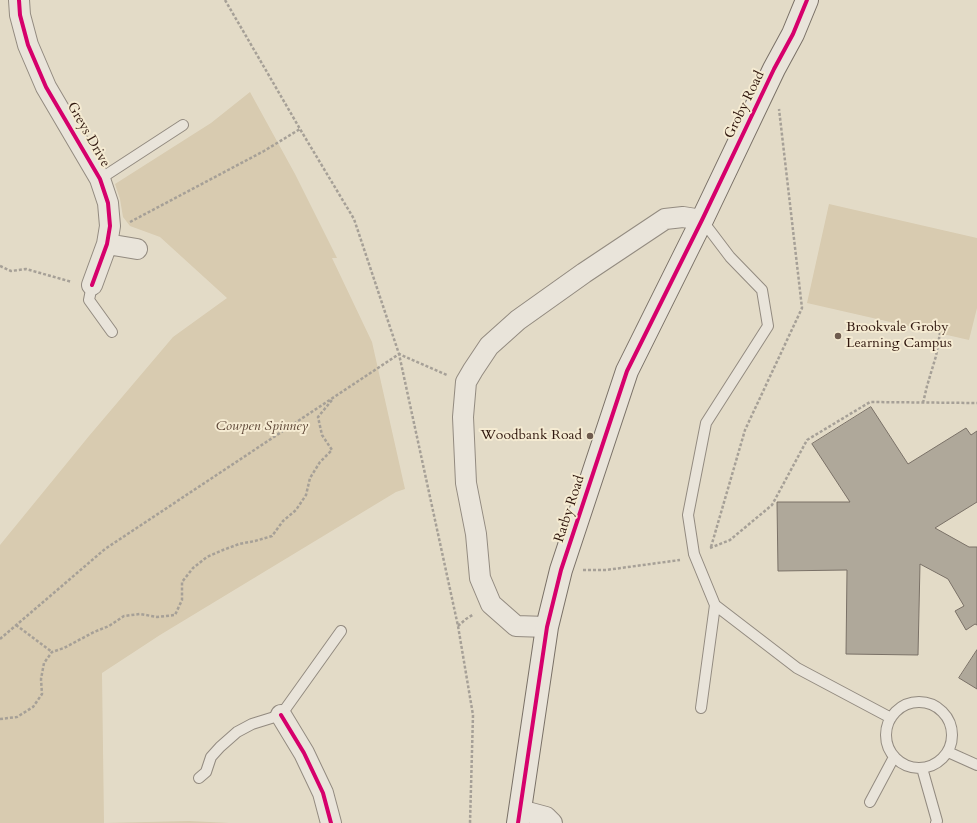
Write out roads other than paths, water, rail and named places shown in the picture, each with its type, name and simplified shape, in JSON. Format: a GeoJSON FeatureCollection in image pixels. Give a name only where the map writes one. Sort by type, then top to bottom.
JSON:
{"type":"FeatureCollection","features":[{"type":"Feature","properties":{"kind":"street","name":"Greys Drive"},"geometry":{"type":"LineString","coordinates":[[19,0],[20,15],[28,45],[46,87],[100,179],[108,203],[109,235],[92,285]]}},
{"type":"Feature","properties":{"kind":"street","name":"Groby Road"},"geometry":{"type":"LineString","coordinates":[[702,220],[774,69],[793,34],[807,0]]}},
{"type":"Feature","properties":{"kind":"street"},"geometry":{"type":"LineString","coordinates":[[547,627],[516,626],[491,604],[480,578],[476,534],[466,482],[463,417],[466,382],[489,346],[518,320],[584,274],[665,219],[683,217],[702,220]]}},
{"type":"Feature","properties":{"kind":"street","name":"Ratby Road"},"geometry":{"type":"LineString","coordinates":[[519,817],[547,627],[561,570],[627,371],[702,220]]}},
{"type":"Feature","properties":{"kind":"street"},"geometry":{"type":"LineString","coordinates":[[109,235],[137,249]]}},
{"type":"Feature","properties":{"kind":"street"},"geometry":{"type":"LineString","coordinates":[[281,715],[304,753],[323,793],[331,823]]}},
{"type":"Feature","properties":{"kind":"street"},"geometry":{"type":"LineString","coordinates":[[519,817],[546,817],[552,823]]}},
{"type":"Feature","properties":{"kind":"lane"},"geometry":{"type":"LineString","coordinates":[[100,179],[183,125]]}},
{"type":"Feature","properties":{"kind":"lane"},"geometry":{"type":"LineString","coordinates":[[702,220],[730,257],[762,290],[768,326],[706,423],[688,515],[694,554],[715,605],[797,668],[890,718]]}},
{"type":"Feature","properties":{"kind":"lane"},"geometry":{"type":"LineString","coordinates":[[92,285],[89,300],[112,332]]}},
{"type":"Feature","properties":{"kind":"lane"},"geometry":{"type":"LineString","coordinates":[[700,708],[715,605]]}},
{"type":"Feature","properties":{"kind":"lane"},"geometry":{"type":"LineString","coordinates":[[199,778],[206,772],[211,757],[237,732],[252,724],[281,715],[341,631]]}},
{"type":"Feature","properties":{"kind":"lane"},"geometry":{"type":"LineString","coordinates":[[916,702],[927,703],[936,707],[944,713],[950,722],[952,742],[948,752],[941,760],[932,766],[912,768],[902,764],[888,748],[886,738],[890,718],[897,710],[906,704],[916,702]]}},
{"type":"Feature","properties":{"kind":"lane"},"geometry":{"type":"LineString","coordinates":[[948,752],[977,765]]}},
{"type":"Feature","properties":{"kind":"lane"},"geometry":{"type":"LineString","coordinates":[[870,802],[894,756]]}},
{"type":"Feature","properties":{"kind":"lane"},"geometry":{"type":"LineString","coordinates":[[922,768],[937,821],[936,823]]}},
{"type":"Feature","properties":{"kind":"place","name":"Brookvale Groby Learning Campus"},"geometry":{"type":"Point","coordinates":[838,336]}},
{"type":"Feature","properties":{"kind":"place","name":"Woodbank Road"},"geometry":{"type":"Point","coordinates":[590,436]}},
{"type":"Feature","properties":{"kind":"park label","name":"Cowpen Spinney"},"geometry":{"type":"Point","coordinates":[262,427]}}]}
